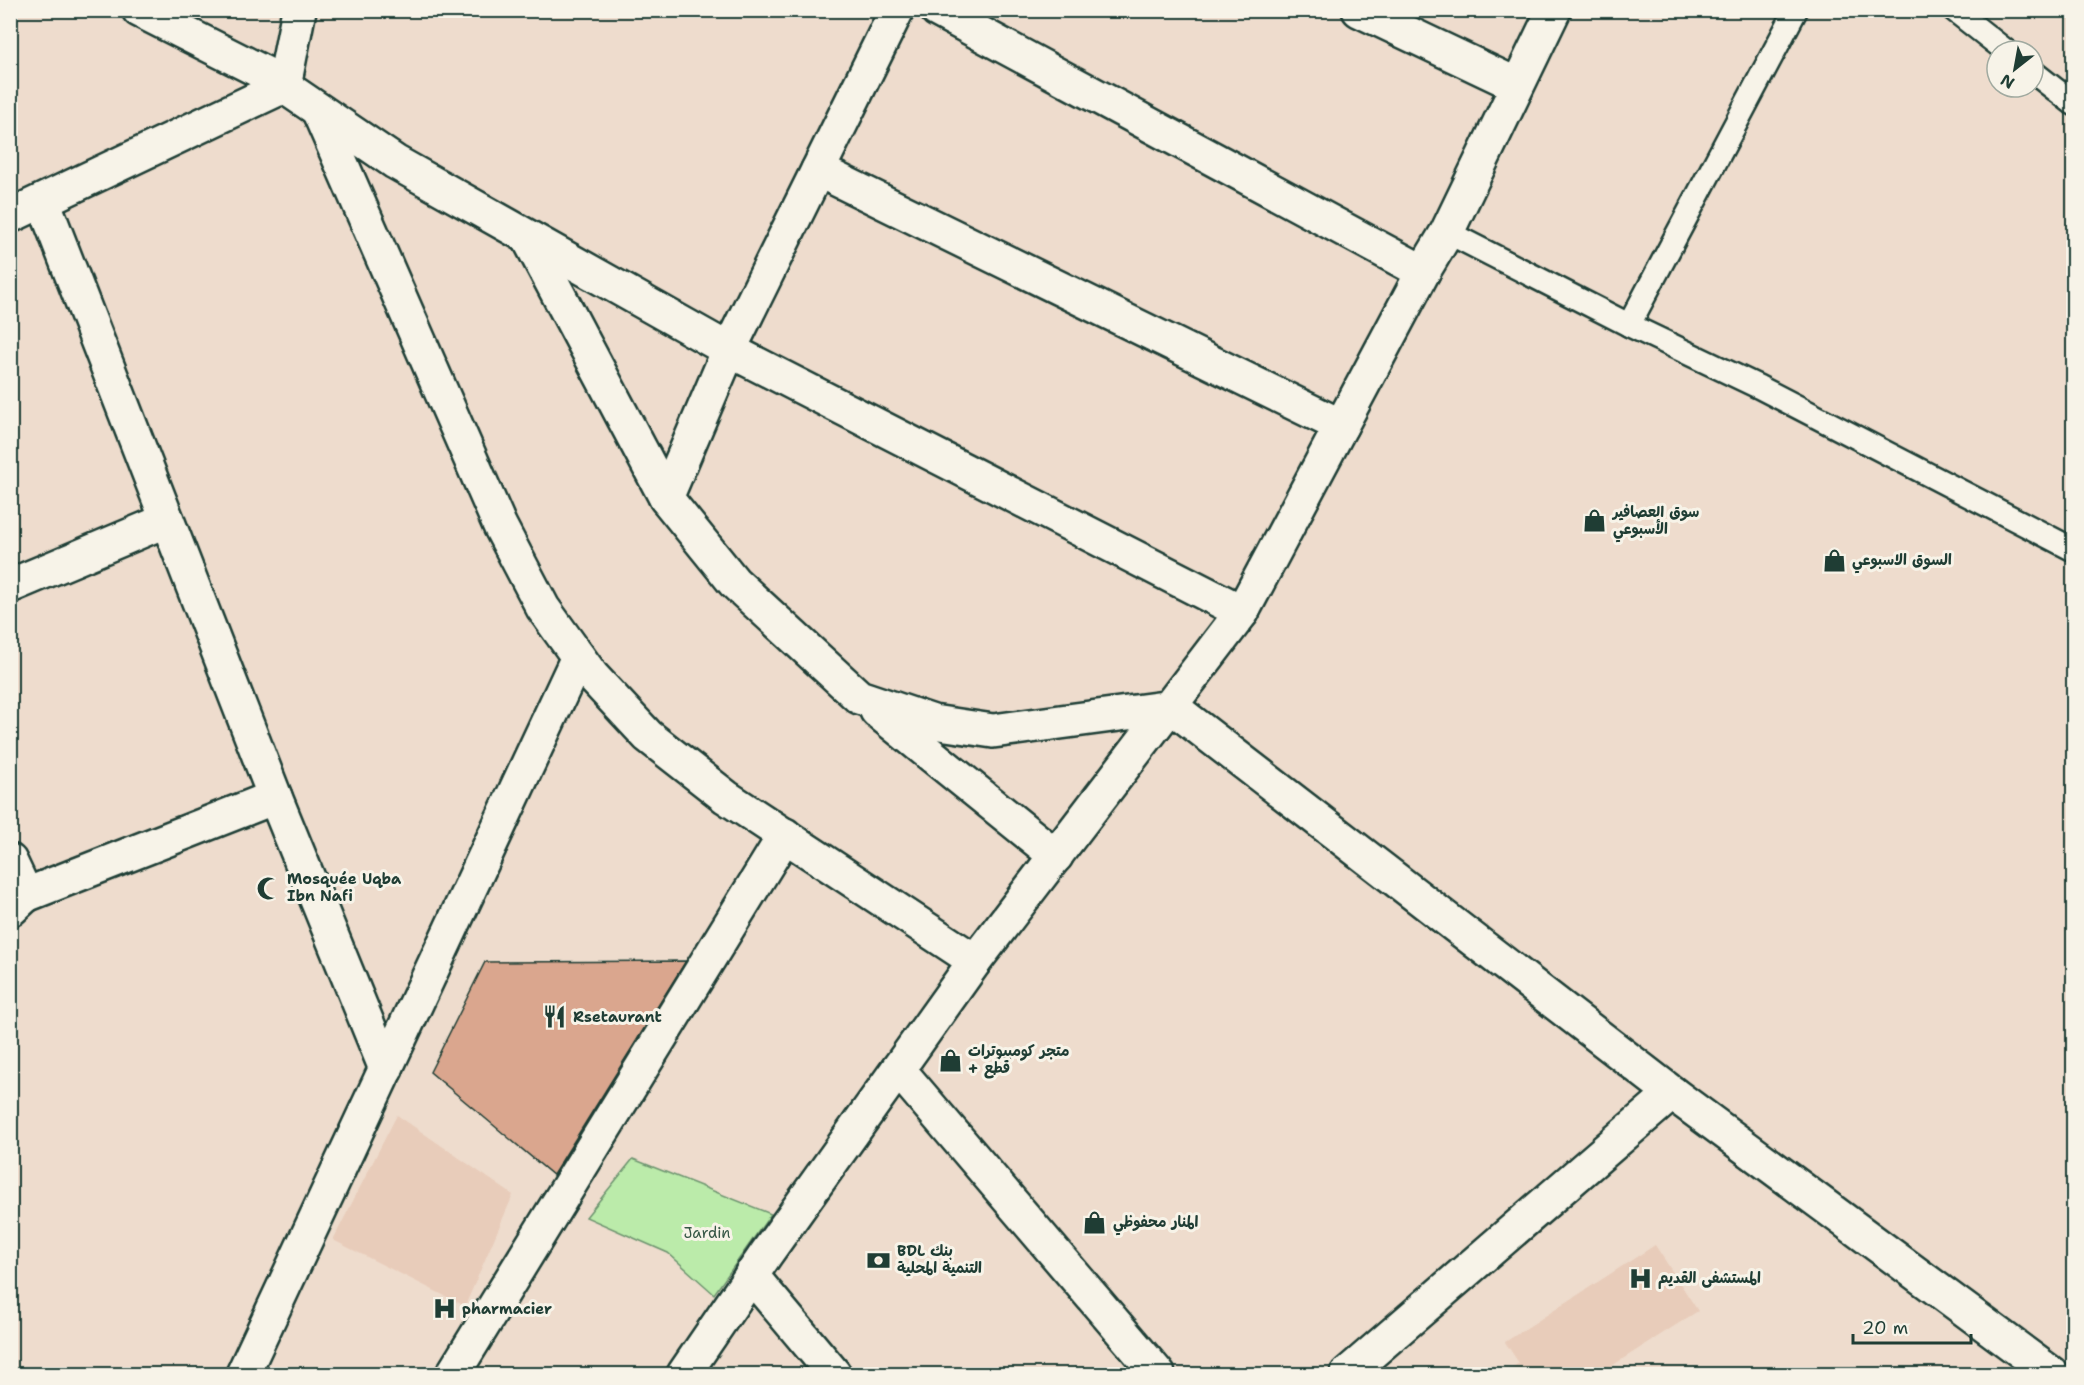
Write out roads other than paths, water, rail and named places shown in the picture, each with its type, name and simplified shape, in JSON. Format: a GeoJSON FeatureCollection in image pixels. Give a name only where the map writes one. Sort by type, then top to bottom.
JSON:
{"type":"FeatureCollection","features":[{"type":"Feature","properties":{"kind":"street"},"geometry":{"type":"LineString","coordinates":[[139,10],[266,74],[395,162],[729,350],[1242,612]]}},
{"type":"Feature","properties":{"kind":"street"},"geometry":{"type":"LineString","coordinates":[[284,87],[299,10]]}},
{"type":"Feature","properties":{"kind":"street"},"geometry":{"type":"LineString","coordinates":[[666,498],[729,350],[897,10]]}},
{"type":"Feature","properties":{"kind":"street"},"geometry":{"type":"LineString","coordinates":[[937,10],[1423,272]]}},
{"type":"Feature","properties":{"kind":"street"},"geometry":{"type":"LineString","coordinates":[[1359,10],[1517,84]]}},
{"type":"Feature","properties":{"kind":"street"},"geometry":{"type":"LineString","coordinates":[[684,1374],[751,1275],[975,961],[1172,707],[1242,612],[1423,272],[1447,232],[1554,10]]}},
{"type":"Feature","properties":{"kind":"street"},"geometry":{"type":"LineString","coordinates":[[11,214],[284,87]]}},
{"type":"Feature","properties":{"kind":"street"},"geometry":{"type":"LineString","coordinates":[[318,110],[500,526],[543,608],[591,676],[648,736],[726,797],[975,961]]}},
{"type":"Feature","properties":{"kind":"street"},"geometry":{"type":"LineString","coordinates":[[818,170],[1341,426]]}},
{"type":"Feature","properties":{"kind":"street"},"geometry":{"type":"LineString","coordinates":[[43,201],[275,797],[386,1068]]}},
{"type":"Feature","properties":{"kind":"street"},"geometry":{"type":"LineString","coordinates":[[529,238],[666,498],[734,582],[859,697],[1056,856]]}},
{"type":"Feature","properties":{"kind":"street"},"geometry":{"type":"LineString","coordinates":[[10,586],[167,520]]}},
{"type":"Feature","properties":{"kind":"street"},"geometry":{"type":"LineString","coordinates":[[243,1374],[578,657]]}},
{"type":"Feature","properties":{"kind":"street"},"geometry":{"type":"LineString","coordinates":[[859,697],[933,722],[993,731],[1172,707],[1672,1093],[2052,1374]]}},
{"type":"Feature","properties":{"kind":"street"},"geometry":{"type":"LineString","coordinates":[[10,861],[18,902],[275,797]]}},
{"type":"Feature","properties":{"kind":"street"},"geometry":{"type":"LineString","coordinates":[[453,1374],[785,835]]}},
{"type":"Feature","properties":{"kind":"street"},"geometry":{"type":"LineString","coordinates":[[898,1068],[1158,1374]]}},
{"type":"Feature","properties":{"kind":"street"},"geometry":{"type":"LineString","coordinates":[[1347,1374],[1672,1093]]}},
{"type":"Feature","properties":{"kind":"street"},"geometry":{"type":"LineString","coordinates":[[751,1275],[834,1374]]}},
{"type":"Feature","properties":{"kind":"lane"},"geometry":{"type":"LineString","coordinates":[[1629,325],[1796,10]]}},
{"type":"Feature","properties":{"kind":"lane"},"geometry":{"type":"LineString","coordinates":[[1954,10],[1991,39]]}},
{"type":"Feature","properties":{"kind":"lane"},"geometry":{"type":"LineString","coordinates":[[2045,82],[2073,104]]}},
{"type":"Feature","properties":{"kind":"lane"},"geometry":{"type":"LineString","coordinates":[[1447,232],[1629,325],[1759,387],[2073,550]]}},
{"type":"Feature","properties":{"kind":"place","name":"سوق العصافير الأسبوعي"},"geometry":{"type":"Point","coordinates":[1595,521]}},
{"type":"Feature","properties":{"kind":"place","name":"السوق الاسبوعي"},"geometry":{"type":"Point","coordinates":[1834,560]}},
{"type":"Feature","properties":{"kind":"place","name":"Mosquée Uqba Ibn Nafi"},"geometry":{"type":"Point","coordinates":[269,888]}},
{"type":"Feature","properties":{"kind":"place","name":"Rsetaurant"},"geometry":{"type":"Point","coordinates":[555,1017]}},
{"type":"Feature","properties":{"kind":"place","name":"متجر كومبيوترات + قطع"},"geometry":{"type":"Point","coordinates":[950,1060]}},
{"type":"Feature","properties":{"kind":"place","name":"المنار محفوظي"},"geometry":{"type":"Point","coordinates":[1095,1222]}},
{"type":"Feature","properties":{"kind":"place","name":"BDL بنك التنمية المحلية"},"geometry":{"type":"Point","coordinates":[879,1260]}},
{"type":"Feature","properties":{"kind":"place","name":"المستشفى القديم"},"geometry":{"type":"Point","coordinates":[1640,1278]}},
{"type":"Feature","properties":{"kind":"place","name":"pharmacier"},"geometry":{"type":"Point","coordinates":[444,1309]}},
{"type":"Feature","properties":{"kind":"park label","name":"Jardin"},"geometry":{"type":"Point","coordinates":[707,1233]}}]}
